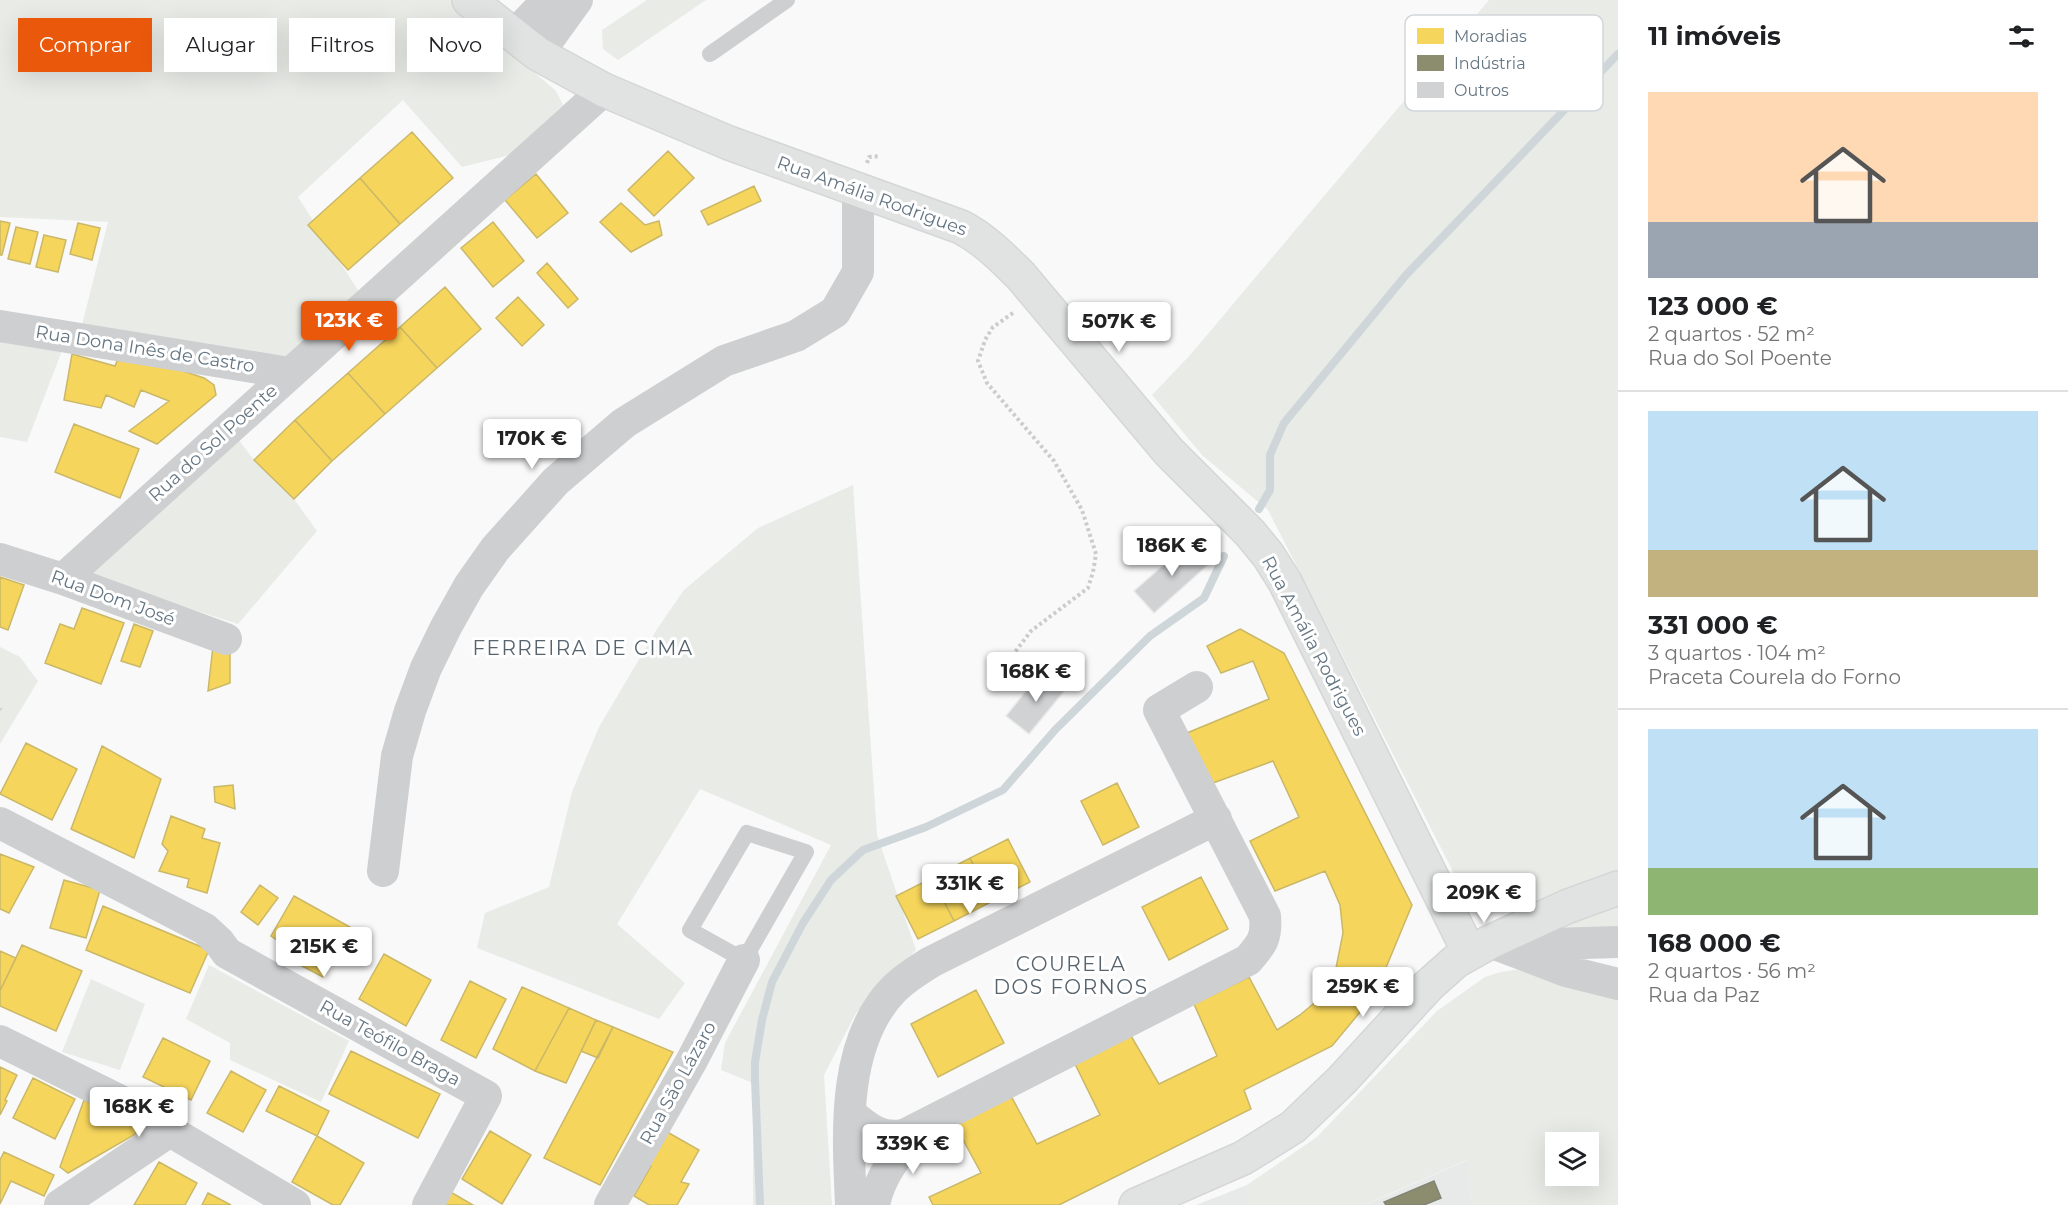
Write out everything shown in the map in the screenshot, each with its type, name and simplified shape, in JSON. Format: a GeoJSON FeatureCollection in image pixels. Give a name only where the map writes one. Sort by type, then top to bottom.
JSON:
{"type":"FeatureCollection","features":[{"type":"Feature","properties":{"kind":"street","name":"Rua Amália Rodrigues"},"geometry":{"type":"LineString","coordinates":[[469,0],[526,45],[604,90],[729,143],[944,220],[975,234],[1021,276],[1169,452],[1250,533],[1268,555],[1285,582],[1480,947]]}},
{"type":"Feature","properties":{"kind":"street"},"geometry":{"type":"LineString","coordinates":[[526,45],[548,0]]}},
{"type":"Feature","properties":{"kind":"street"},"geometry":{"type":"LineString","coordinates":[[526,45],[578,0]]}},
{"type":"Feature","properties":{"kind":"street","name":"Rua do Sol Poente"},"geometry":{"type":"LineString","coordinates":[[63,579],[604,90]]}},
{"type":"Feature","properties":{"kind":"street"},"geometry":{"type":"LineString","coordinates":[[383,871],[397,756],[410,711],[426,668],[469,586],[495,549],[556,481],[624,423],[724,361],[796,336],[835,312],[858,272],[858,190]]}},
{"type":"Feature","properties":{"kind":"street","name":"Rua Dona Inês de Castro"},"geometry":{"type":"LineString","coordinates":[[0,326],[289,373]]}},
{"type":"Feature","properties":{"kind":"street","name":"Rua Dom José"},"geometry":{"type":"LineString","coordinates":[[0,559],[63,579],[226,639]]}},
{"type":"Feature","properties":{"kind":"street"},"geometry":{"type":"LineString","coordinates":[[850,1113],[870,1129],[882,1135],[898,1137],[920,1128],[1248,960],[1260,946],[1266,932],[1265,916],[1159,710],[1197,687]]}},
{"type":"Feature","properties":{"kind":"street"},"geometry":{"type":"LineString","coordinates":[[851,1205],[850,1113],[855,1064],[869,1024],[893,990],[910,975],[931,962],[1215,819]]}},
{"type":"Feature","properties":{"kind":"street","name":"Rua Teófilo Braga"},"geometry":{"type":"LineString","coordinates":[[0,823],[205,929],[227,953],[486,1096],[428,1205]]}},
{"type":"Feature","properties":{"kind":"street"},"geometry":{"type":"LineString","coordinates":[[1136,1205],[1243,1158],[1293,1127],[1342,1080],[1429,985],[1456,961],[1480,947],[1566,907],[1618,888]]}},
{"type":"Feature","properties":{"kind":"street"},"geometry":{"type":"LineString","coordinates":[[1480,947],[1618,942]]}},
{"type":"Feature","properties":{"kind":"street"},"geometry":{"type":"LineString","coordinates":[[1480,947],[1618,984]]}},
{"type":"Feature","properties":{"kind":"street","name":"Rua São Lázaro"},"geometry":{"type":"LineString","coordinates":[[610,1205],[692,1060],[744,960]]}},
{"type":"Feature","properties":{"kind":"street"},"geometry":{"type":"LineString","coordinates":[[0,1041],[149,1114],[170,1131],[295,1205]]}},
{"type":"Feature","properties":{"kind":"street"},"geometry":{"type":"LineString","coordinates":[[874,1205],[880,1185],[890,1165],[920,1128]]}},
{"type":"Feature","properties":{"kind":"street"},"geometry":{"type":"LineString","coordinates":[[60,1205],[170,1131]]}},
{"type":"Feature","properties":{"kind":"lane"},"geometry":{"type":"LineString","coordinates":[[710,54],[787,0]]}},
{"type":"Feature","properties":{"kind":"lane"},"geometry":{"type":"LineString","coordinates":[[747,833],[806,852],[744,960],[690,930],[747,833]]}},
{"type":"Feature","properties":{"kind":"path"},"geometry":{"type":"LineString","coordinates":[[1021,689],[1012,672],[1015,652],[1031,631],[1088,588],[1094,572],[1096,554],[1082,510],[1054,461],[987,383],[978,361],[985,340],[993,327],[1040,298]]}},
{"type":"Feature","properties":{"kind":"shaded area"},"geometry":{"type":"Polygon","coordinates":[[[0,0],[450,0],[471,18],[407,18],[407,72],[503,72],[503,46],[556,91],[563,105],[510,155],[462,167],[403,100],[298,197],[361,295],[286,362],[81,329],[108,222],[0,217],[0,0]]]}},
{"type":"Feature","properties":{"kind":"shaded area"},"geometry":{"type":"Polygon","coordinates":[[[647,0],[706,0],[618,60],[603,49],[602,30],[647,0]]]}},
{"type":"Feature","properties":{"kind":"shaded area"},"geometry":{"type":"Polygon","coordinates":[[[1489,0],[1618,0],[1618,871],[1552,898],[1516,907],[1499,908],[1481,904],[1464,893],[1268,510],[1202,455],[1152,395],[1191,354],[1405,100],[1405,111],[1603,111],[1603,15],[1476,15],[1489,0]]]}},
{"type":"Feature","properties":{"kind":"shaded area"},"geometry":{"type":"Polygon","coordinates":[[[0,339],[63,348],[27,442],[0,437],[0,339]]]}},
{"type":"Feature","properties":{"kind":"shaded area"},"geometry":{"type":"Polygon","coordinates":[[[238,439],[254,460],[294,499],[317,531],[238,624],[93,578],[92,568],[238,439]]]}},
{"type":"Feature","properties":{"kind":"shaded area"},"geometry":{"type":"Polygon","coordinates":[[[853,485],[877,835],[916,950],[856,1013],[824,1075],[832,1205],[753,1205],[753,1083],[721,1070],[725,1043],[831,845],[700,789],[617,924],[685,983],[659,1019],[477,948],[485,913],[549,887],[572,792],[599,727],[657,629],[684,590],[758,528],[853,485]]]}},
{"type":"Feature","properties":{"kind":"shaded area"},"geometry":{"type":"Polygon","coordinates":[[[0,647],[20,657],[38,681],[0,744],[0,647]]]}},
{"type":"Feature","properties":{"kind":"shaded area"},"geometry":{"type":"Polygon","coordinates":[[[1618,902],[1618,933],[1565,935],[1562,927],[1618,902]]]}},
{"type":"Feature","properties":{"kind":"shaded area"},"geometry":{"type":"Polygon","coordinates":[[[209,965],[349,1041],[321,1102],[230,1060],[230,1043],[186,1019],[209,965]]]}},
{"type":"Feature","properties":{"kind":"shaded area"},"geometry":{"type":"Polygon","coordinates":[[[1520,969],[1618,995],[1618,1205],[1471,1205],[1467,1160],[1364,1205],[1249,1205],[1247,1185],[1317,1137],[1437,1011],[1485,977],[1520,969]]]}},
{"type":"Feature","properties":{"kind":"shaded area"},"geometry":{"type":"Polygon","coordinates":[[[91,979],[145,1004],[120,1070],[62,1052],[91,979]]]}},
{"type":"Feature","properties":{"kind":"shaded area"},"geometry":{"type":"Polygon","coordinates":[[[1468,1160],[1471,1205],[1364,1205],[1379,1199],[1468,1160]]]}},
{"type":"Feature","properties":{"kind":"shaded area"},"geometry":{"type":"Polygon","coordinates":[[[1247,1185],[1249,1205],[1196,1205],[1247,1185]]]}},
{"type":"Feature","properties":{"kind":"building: Moradias"},"geometry":{"type":"Polygon","coordinates":[[[412,132],[453,178],[400,224],[360,178],[412,132]]]}},
{"type":"Feature","properties":{"kind":"building: Moradias"},"geometry":{"type":"Polygon","coordinates":[[[668,151],[694,178],[654,216],[628,190],[668,151]]]}},
{"type":"Feature","properties":{"kind":"building: Moradias"},"geometry":{"type":"Polygon","coordinates":[[[536,174],[568,213],[537,238],[505,200],[536,174]]]}},
{"type":"Feature","properties":{"kind":"building: Moradias"},"geometry":{"type":"Polygon","coordinates":[[[360,178],[400,224],[348,270],[308,225],[360,178]]]}},
{"type":"Feature","properties":{"kind":"building: Moradias"},"geometry":{"type":"Polygon","coordinates":[[[754,186],[761,201],[708,225],[701,211],[754,186]]]}},
{"type":"Feature","properties":{"kind":"building: Moradias"},"geometry":{"type":"Polygon","coordinates":[[[621,203],[645,225],[659,221],[662,235],[631,252],[600,222],[621,203]]]}},
{"type":"Feature","properties":{"kind":"building: Moradias"},"geometry":{"type":"Polygon","coordinates":[[[0,221],[10,223],[2,255],[0,255],[0,221]]]}},
{"type":"Feature","properties":{"kind":"building: Moradias"},"geometry":{"type":"Polygon","coordinates":[[[493,222],[524,261],[493,287],[461,248],[493,222]]]}},
{"type":"Feature","properties":{"kind":"building: Moradias"},"geometry":{"type":"Polygon","coordinates":[[[78,223],[100,228],[92,260],[70,254],[78,223]]]}},
{"type":"Feature","properties":{"kind":"building: Moradias"},"geometry":{"type":"Polygon","coordinates":[[[16,227],[38,232],[30,264],[8,259],[16,227]]]}},
{"type":"Feature","properties":{"kind":"building: Moradias"},"geometry":{"type":"Polygon","coordinates":[[[44,235],[66,240],[58,272],[36,267],[44,235]]]}},
{"type":"Feature","properties":{"kind":"building: Moradias"},"geometry":{"type":"Polygon","coordinates":[[[547,263],[578,299],[568,308],[537,273],[547,263]]]}},
{"type":"Feature","properties":{"kind":"building: Moradias"},"geometry":{"type":"Polygon","coordinates":[[[445,287],[481,329],[437,368],[400,327],[445,287]]]}},
{"type":"Feature","properties":{"kind":"building: Moradias"},"geometry":{"type":"Polygon","coordinates":[[[518,297],[544,325],[522,346],[496,318],[518,297]]]}},
{"type":"Feature","properties":{"kind":"building: Moradias"},"geometry":{"type":"Polygon","coordinates":[[[400,327],[437,368],[385,414],[348,373],[400,327]]]}},
{"type":"Feature","properties":{"kind":"building: Moradias"},"geometry":{"type":"Polygon","coordinates":[[[72,354],[115,366],[119,356],[141,357],[204,378],[214,385],[216,395],[157,444],[129,431],[169,401],[141,390],[134,407],[106,395],[101,408],[64,400],[72,354]]]}},
{"type":"Feature","properties":{"kind":"building: Moradias"},"geometry":{"type":"Polygon","coordinates":[[[348,373],[385,414],[332,461],[295,420],[348,373]]]}},
{"type":"Feature","properties":{"kind":"building: Moradias"},"geometry":{"type":"Polygon","coordinates":[[[295,420],[332,461],[294,499],[254,460],[295,420]]]}},
{"type":"Feature","properties":{"kind":"building: Moradias"},"geometry":{"type":"Polygon","coordinates":[[[74,424],[139,449],[120,498],[55,472],[74,424]]]}},
{"type":"Feature","properties":{"kind":"building: Moradias"},"geometry":{"type":"Polygon","coordinates":[[[0,577],[24,585],[8,630],[0,627],[0,577]]]}},
{"type":"Feature","properties":{"kind":"building: Moradias"},"geometry":{"type":"Polygon","coordinates":[[[82,608],[124,623],[101,684],[45,663],[60,624],[74,629],[82,608]]]}},
{"type":"Feature","properties":{"kind":"building: Moradias"},"geometry":{"type":"Polygon","coordinates":[[[134,624],[153,631],[140,667],[121,661],[134,624]]]}},
{"type":"Feature","properties":{"kind":"building: Moradias"},"geometry":{"type":"Polygon","coordinates":[[[1240,629],[1284,653],[1412,905],[1375,994],[1332,1046],[1244,1090],[1251,1109],[1059,1205],[933,1205],[929,1197],[981,1173],[955,1125],[1011,1096],[1037,1144],[1100,1115],[1075,1064],[1130,1034],[1159,1084],[1217,1056],[1194,1004],[1249,977],[1277,1030],[1325,994],[1336,968],[1343,933],[1340,905],[1325,871],[1275,891],[1250,841],[1299,817],[1273,761],[1213,783],[1187,733],[1269,699],[1253,661],[1221,673],[1207,646],[1240,629]]]}},
{"type":"Feature","properties":{"kind":"building: Moradias"},"geometry":{"type":"Polygon","coordinates":[[[213,646],[230,654],[230,683],[208,691],[213,646]]]}},
{"type":"Feature","properties":{"kind":"building: Moradias"},"geometry":{"type":"Polygon","coordinates":[[[26,743],[77,769],[52,820],[0,794],[26,743]]]}},
{"type":"Feature","properties":{"kind":"building: Moradias"},"geometry":{"type":"Polygon","coordinates":[[[102,746],[161,779],[134,858],[71,829],[102,746]]]}},
{"type":"Feature","properties":{"kind":"building: Moradias"},"geometry":{"type":"Polygon","coordinates":[[[1117,783],[1139,827],[1103,845],[1081,801],[1117,783]]]}},
{"type":"Feature","properties":{"kind":"building: Moradias"},"geometry":{"type":"Polygon","coordinates":[[[233,785],[235,809],[215,802],[214,787],[233,785]]]}},
{"type":"Feature","properties":{"kind":"building: Moradias"},"geometry":{"type":"Polygon","coordinates":[[[171,816],[205,829],[202,838],[220,843],[207,893],[187,887],[189,879],[159,871],[168,851],[162,844],[171,816]]]}},
{"type":"Feature","properties":{"kind":"building: Moradias"},"geometry":{"type":"Polygon","coordinates":[[[1008,839],[1030,882],[991,902],[970,858],[1008,839]]]}},
{"type":"Feature","properties":{"kind":"building: Moradias"},"geometry":{"type":"Polygon","coordinates":[[[0,854],[34,867],[9,913],[0,909],[0,854]]]}},
{"type":"Feature","properties":{"kind":"building: Moradias"},"geometry":{"type":"Polygon","coordinates":[[[970,858],[991,902],[954,921],[932,878],[970,858]]]}},
{"type":"Feature","properties":{"kind":"building: Moradias"},"geometry":{"type":"Polygon","coordinates":[[[1201,877],[1228,929],[1169,960],[1142,907],[1201,877]]]}},
{"type":"Feature","properties":{"kind":"building: Moradias"},"geometry":{"type":"Polygon","coordinates":[[[932,878],[954,921],[918,939],[896,896],[932,878]]]}},
{"type":"Feature","properties":{"kind":"building: Moradias"},"geometry":{"type":"Polygon","coordinates":[[[64,880],[100,890],[86,938],[50,928],[64,880]]]}},
{"type":"Feature","properties":{"kind":"building: Moradias"},"geometry":{"type":"Polygon","coordinates":[[[260,885],[278,898],[258,925],[241,912],[260,885]]]}},
{"type":"Feature","properties":{"kind":"building: Moradias"},"geometry":{"type":"Polygon","coordinates":[[[294,896],[350,927],[323,977],[281,955],[281,943],[271,936],[294,896]]]}},
{"type":"Feature","properties":{"kind":"building: Moradias"},"geometry":{"type":"Polygon","coordinates":[[[103,906],[209,950],[190,993],[86,950],[103,906]]]}},
{"type":"Feature","properties":{"kind":"building: Moradias"},"geometry":{"type":"Polygon","coordinates":[[[22,945],[82,971],[56,1031],[0,1006],[0,991],[22,945]]]}},
{"type":"Feature","properties":{"kind":"building: Moradias"},"geometry":{"type":"Polygon","coordinates":[[[0,951],[16,958],[0,991],[0,951]]]}},
{"type":"Feature","properties":{"kind":"building: Moradias"},"geometry":{"type":"Polygon","coordinates":[[[384,954],[431,980],[406,1026],[359,999],[384,954]]]}},
{"type":"Feature","properties":{"kind":"building: Moradias"},"geometry":{"type":"Polygon","coordinates":[[[470,981],[506,999],[476,1058],[441,1040],[470,981]]]}},
{"type":"Feature","properties":{"kind":"building: Moradias"},"geometry":{"type":"Polygon","coordinates":[[[522,987],[569,1008],[535,1071],[493,1049],[522,987]]]}},
{"type":"Feature","properties":{"kind":"building: Moradias"},"geometry":{"type":"Polygon","coordinates":[[[976,990],[1004,1043],[938,1077],[911,1024],[976,990]]]}},
{"type":"Feature","properties":{"kind":"building: Moradias"},"geometry":{"type":"Polygon","coordinates":[[[569,1008],[596,1020],[566,1083],[535,1071],[569,1008]]]}},
{"type":"Feature","properties":{"kind":"building: Moradias"},"geometry":{"type":"Polygon","coordinates":[[[596,1020],[613,1027],[598,1058],[581,1051],[596,1020]]]}},
{"type":"Feature","properties":{"kind":"building: Moradias"},"geometry":{"type":"Polygon","coordinates":[[[613,1027],[673,1052],[600,1185],[544,1158],[613,1027]]]}},
{"type":"Feature","properties":{"kind":"building: Moradias"},"geometry":{"type":"Polygon","coordinates":[[[163,1038],[210,1061],[191,1100],[143,1077],[163,1038]]]}},
{"type":"Feature","properties":{"kind":"building: Moradias"},"geometry":{"type":"Polygon","coordinates":[[[351,1051],[440,1094],[418,1138],[329,1094],[351,1051]]]}},
{"type":"Feature","properties":{"kind":"building: Moradias"},"geometry":{"type":"Polygon","coordinates":[[[0,1067],[17,1075],[0,1115],[0,1067]]]}},
{"type":"Feature","properties":{"kind":"building: Moradias"},"geometry":{"type":"Polygon","coordinates":[[[231,1071],[266,1090],[243,1132],[207,1113],[231,1071]]]}},
{"type":"Feature","properties":{"kind":"building: Moradias"},"geometry":{"type":"Polygon","coordinates":[[[33,1078],[75,1099],[55,1139],[13,1118],[33,1078]]]}},
{"type":"Feature","properties":{"kind":"building: Moradias"},"geometry":{"type":"Polygon","coordinates":[[[279,1086],[329,1111],[317,1136],[266,1111],[279,1086]]]}},
{"type":"Feature","properties":{"kind":"building: Moradias"},"geometry":{"type":"Polygon","coordinates":[[[84,1100],[142,1127],[134,1135],[68,1173],[60,1167],[84,1100]]]}},
{"type":"Feature","properties":{"kind":"building: Moradias"},"geometry":{"type":"Polygon","coordinates":[[[662,1129],[699,1150],[681,1182],[689,1184],[677,1205],[649,1205],[634,1196],[651,1166],[643,1161],[662,1129]]]}},
{"type":"Feature","properties":{"kind":"building: Moradias"},"geometry":{"type":"Polygon","coordinates":[[[490,1131],[531,1155],[502,1204],[462,1179],[490,1131]]]}},
{"type":"Feature","properties":{"kind":"building: Moradias"},"geometry":{"type":"Polygon","coordinates":[[[317,1136],[364,1163],[340,1205],[333,1205],[292,1182],[317,1136]]]}},
{"type":"Feature","properties":{"kind":"building: Moradias"},"geometry":{"type":"Polygon","coordinates":[[[4,1152],[54,1175],[44,1196],[11,1181],[0,1204],[0,1160],[4,1152]]]}},
{"type":"Feature","properties":{"kind":"building: Moradias"},"geometry":{"type":"Polygon","coordinates":[[[159,1162],[197,1183],[185,1205],[134,1205],[159,1162]]]}},
{"type":"Feature","properties":{"kind":"building: Moradias"},"geometry":{"type":"Polygon","coordinates":[[[447,1190],[473,1205],[438,1205],[447,1190]]]}},
{"type":"Feature","properties":{"kind":"building: Moradias"},"geometry":{"type":"Polygon","coordinates":[[[208,1193],[231,1205],[202,1205],[208,1193]]]}},
{"type":"Feature","properties":{"kind":"building: Indústria"},"geometry":{"type":"Polygon","coordinates":[[[1434,1181],[1441,1198],[1424,1205],[1386,1205],[1384,1202],[1434,1181]]]}},
{"type":"Feature","properties":{"kind":"building: Outros"},"geometry":{"type":"Polygon","coordinates":[[[1191,541],[1210,563],[1154,613],[1134,591],[1191,541]]]}},
{"type":"Feature","properties":{"kind":"building: Outros"},"geometry":{"type":"Polygon","coordinates":[[[1042,671],[1065,690],[1029,734],[1006,716],[1042,671]]]}},
{"type":"Feature","properties":{"kind":"waterway"},"geometry":{"type":"LineString","coordinates":[[1603,70],[1618,54]]}},
{"type":"Feature","properties":{"kind":"waterway"},"geometry":{"type":"LineString","coordinates":[[1259,509],[1270,490],[1270,455],[1284,423],[1406,275],[1563,111]]}},
{"type":"Feature","properties":{"kind":"waterway"},"geometry":{"type":"LineString","coordinates":[[760,1205],[755,1062],[762,1020],[772,982],[803,923],[831,880],[863,850],[926,827],[1003,790],[1055,730],[1150,636],[1204,598],[1224,556]]}},
{"type":"Feature","properties":{"kind":"district","name":"FERREIRA DE CIMA"},"geometry":{"type":"Point","coordinates":[583,648]}},
{"type":"Feature","properties":{"kind":"district","name":"COURELA DOS FORNOS"},"geometry":{"type":"Point","coordinates":[1071,976]}}]}
